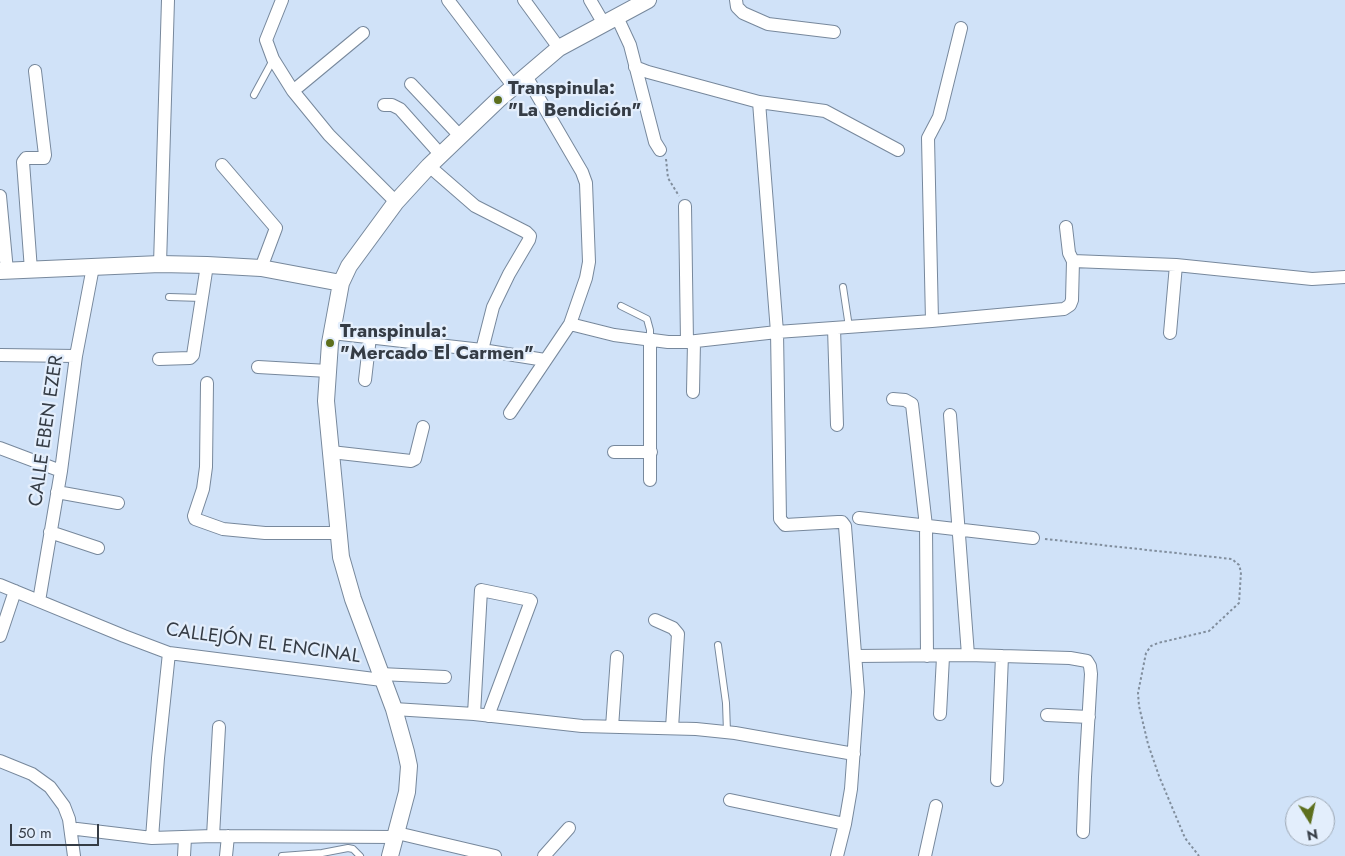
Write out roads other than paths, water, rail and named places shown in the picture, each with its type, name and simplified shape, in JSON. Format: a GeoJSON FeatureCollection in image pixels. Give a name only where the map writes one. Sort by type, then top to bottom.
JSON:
{"type":"FeatureCollection","features":[{"type":"Feature","properties":{"kind":"street"},"geometry":{"type":"LineString","coordinates":[[160,264],[168,0]]}},
{"type":"Feature","properties":{"kind":"street"},"geometry":{"type":"LineString","coordinates":[[282,0],[266,40],[273,59],[293,91],[329,135],[396,202]]}},
{"type":"Feature","properties":{"kind":"street"},"geometry":{"type":"LineString","coordinates":[[448,0],[514,87]]}},
{"type":"Feature","properties":{"kind":"street"},"geometry":{"type":"LineString","coordinates":[[524,0],[559,48]]}},
{"type":"Feature","properties":{"kind":"street"},"geometry":{"type":"LineString","coordinates":[[590,0],[630,44],[655,142],[660,150]]}},
{"type":"Feature","properties":{"kind":"street"},"geometry":{"type":"LineString","coordinates":[[390,856],[407,792],[409,766],[394,709],[347,581],[341,557],[326,401],[332,333],[341,283],[349,266],[396,202],[460,136],[559,48],[647,0]]}},
{"type":"Feature","properties":{"kind":"street"},"geometry":{"type":"LineString","coordinates":[[736,0],[737,7],[742,12],[768,24],[834,32]]}},
{"type":"Feature","properties":{"kind":"street"},"geometry":{"type":"LineString","coordinates":[[932,321],[928,138],[939,116],[961,28]]}},
{"type":"Feature","properties":{"kind":"street"},"geometry":{"type":"LineString","coordinates":[[293,91],[363,33]]}},
{"type":"Feature","properties":{"kind":"street"},"geometry":{"type":"LineString","coordinates":[[635,67],[759,102],[825,111],[898,150]]}},
{"type":"Feature","properties":{"kind":"street"},"geometry":{"type":"LineString","coordinates":[[31,270],[23,162],[26,158],[44,158],[45,155],[35,71]]}},
{"type":"Feature","properties":{"kind":"street"},"geometry":{"type":"LineString","coordinates":[[510,413],[570,324],[586,278],[589,262],[586,183],[582,172],[526,76]]}},
{"type":"Feature","properties":{"kind":"street"},"geometry":{"type":"LineString","coordinates":[[411,84],[460,136]]}},
{"type":"Feature","properties":{"kind":"street"},"geometry":{"type":"LineString","coordinates":[[759,102],[777,332],[780,519],[785,525],[844,523],[858,692],[851,789],[841,855]]}},
{"type":"Feature","properties":{"kind":"street"},"geometry":{"type":"LineString","coordinates":[[384,105],[392,105],[400,109],[435,160],[475,206],[526,232],[530,236],[493,307],[482,350]]}},
{"type":"Feature","properties":{"kind":"street"},"geometry":{"type":"LineString","coordinates":[[222,166],[276,228],[261,268]]}},
{"type":"Feature","properties":{"kind":"street"},"geometry":{"type":"LineString","coordinates":[[0,196],[3,271],[160,264],[207,265],[261,268],[341,283]]}},
{"type":"Feature","properties":{"kind":"street"},"geometry":{"type":"LineString","coordinates":[[686,206],[693,392]]}},
{"type":"Feature","properties":{"kind":"street"},"geometry":{"type":"LineString","coordinates":[[570,324],[614,335],[650,340],[690,342],[777,332],[1064,309],[1070,305],[1072,300],[1073,261],[1069,253],[1066,227]]}},
{"type":"Feature","properties":{"kind":"street"},"geometry":{"type":"LineString","coordinates":[[1073,261],[1176,265],[1312,279],[1345,277]]}},
{"type":"Feature","properties":{"kind":"street"},"geometry":{"type":"LineString","coordinates":[[159,359],[190,358],[193,356],[207,265]]}},
{"type":"Feature","properties":{"kind":"street"},"geometry":{"type":"LineString","coordinates":[[1170,333],[1176,265]]}},
{"type":"Feature","properties":{"kind":"street","name":"CALLE EBEN EZER"},"geometry":{"type":"LineString","coordinates":[[39,601],[61,471],[76,356],[93,267]]}},
{"type":"Feature","properties":{"kind":"street"},"geometry":{"type":"LineString","coordinates":[[834,328],[837,425]]}},
{"type":"Feature","properties":{"kind":"street"},"geometry":{"type":"LineString","coordinates":[[332,333],[482,350],[545,360]]}},
{"type":"Feature","properties":{"kind":"street"},"geometry":{"type":"LineString","coordinates":[[365,380],[370,337]]}},
{"type":"Feature","properties":{"kind":"street"},"geometry":{"type":"LineString","coordinates":[[650,340],[650,480]]}},
{"type":"Feature","properties":{"kind":"street"},"geometry":{"type":"LineString","coordinates":[[0,356],[76,356]]}},
{"type":"Feature","properties":{"kind":"street"},"geometry":{"type":"LineString","coordinates":[[258,367],[328,370]]}},
{"type":"Feature","properties":{"kind":"street"},"geometry":{"type":"LineString","coordinates":[[207,383],[204,482],[194,516],[195,519],[223,530],[265,533],[339,533]]}},
{"type":"Feature","properties":{"kind":"street"},"geometry":{"type":"LineString","coordinates":[[893,399],[906,400],[912,404],[926,526],[927,656]]}},
{"type":"Feature","properties":{"kind":"street"},"geometry":{"type":"LineString","coordinates":[[950,415],[968,655]]}},
{"type":"Feature","properties":{"kind":"street"},"geometry":{"type":"LineString","coordinates":[[331,452],[411,461],[415,459],[423,427]]}},
{"type":"Feature","properties":{"kind":"street"},"geometry":{"type":"LineString","coordinates":[[0,448],[61,471]]}},
{"type":"Feature","properties":{"kind":"street"},"geometry":{"type":"LineString","coordinates":[[614,452],[651,452]]}},
{"type":"Feature","properties":{"kind":"street"},"geometry":{"type":"LineString","coordinates":[[57,492],[118,503]]}},
{"type":"Feature","properties":{"kind":"street"},"geometry":{"type":"LineString","coordinates":[[859,518],[1033,538]]}},
{"type":"Feature","properties":{"kind":"street"},"geometry":{"type":"LineString","coordinates":[[50,532],[98,548]]}},
{"type":"Feature","properties":{"kind":"street","name":"CALLEJÓN EL ENCINAL"},"geometry":{"type":"LineString","coordinates":[[0,584],[169,653],[381,677],[445,677]]}},
{"type":"Feature","properties":{"kind":"street"},"geometry":{"type":"LineString","coordinates":[[474,714],[481,590],[531,601],[488,716]]}},
{"type":"Feature","properties":{"kind":"street"},"geometry":{"type":"LineString","coordinates":[[0,636],[15,591]]}},
{"type":"Feature","properties":{"kind":"street"},"geometry":{"type":"LineString","coordinates":[[655,620],[673,628],[678,634],[672,728]]}},
{"type":"Feature","properties":{"kind":"street"},"geometry":{"type":"LineString","coordinates":[[152,838],[169,653]]}},
{"type":"Feature","properties":{"kind":"street"},"geometry":{"type":"LineString","coordinates":[[856,656],[943,657],[968,655],[1070,658],[1087,661],[1092,674],[1083,832]]}},
{"type":"Feature","properties":{"kind":"street"},"geometry":{"type":"LineString","coordinates":[[612,727],[617,656]]}},
{"type":"Feature","properties":{"kind":"street"},"geometry":{"type":"LineString","coordinates":[[997,780],[1002,656]]}},
{"type":"Feature","properties":{"kind":"street"},"geometry":{"type":"LineString","coordinates":[[940,714],[943,657]]}},
{"type":"Feature","properties":{"kind":"street"},"geometry":{"type":"LineString","coordinates":[[394,709],[474,714],[582,726],[672,728],[727,732],[854,754]]}},
{"type":"Feature","properties":{"kind":"street"},"geometry":{"type":"LineString","coordinates":[[1047,715],[1089,718]]}},
{"type":"Feature","properties":{"kind":"street"},"geometry":{"type":"LineString","coordinates":[[213,836],[219,727]]}},
{"type":"Feature","properties":{"kind":"street"},"geometry":{"type":"LineString","coordinates":[[0,761],[32,774],[50,787],[64,806],[72,831],[74,856]]}},
{"type":"Feature","properties":{"kind":"street"},"geometry":{"type":"LineString","coordinates":[[730,800],[845,824]]}},
{"type":"Feature","properties":{"kind":"street"},"geometry":{"type":"LineString","coordinates":[[925,856],[936,806]]}},
{"type":"Feature","properties":{"kind":"street"},"geometry":{"type":"LineString","coordinates":[[544,856],[569,828]]}},
{"type":"Feature","properties":{"kind":"street"},"geometry":{"type":"LineString","coordinates":[[72,831],[77,829],[152,838],[396,835],[495,856]]}},
{"type":"Feature","properties":{"kind":"street"},"geometry":{"type":"LineString","coordinates":[[226,856],[228,836]]}},
{"type":"Feature","properties":{"kind":"street"},"geometry":{"type":"LineString","coordinates":[[184,856],[185,838]]}},
{"type":"Feature","properties":{"kind":"lane"},"geometry":{"type":"LineString","coordinates":[[254,95],[273,59]]}},
{"type":"Feature","properties":{"kind":"lane"},"geometry":{"type":"LineString","coordinates":[[844,287],[849,327]]}},
{"type":"Feature","properties":{"kind":"lane"},"geometry":{"type":"LineString","coordinates":[[169,298],[202,298]]}},
{"type":"Feature","properties":{"kind":"lane"},"geometry":{"type":"LineString","coordinates":[[621,306],[646,320],[650,330],[650,340]]}},
{"type":"Feature","properties":{"kind":"lane"},"geometry":{"type":"LineString","coordinates":[[718,645],[726,703],[727,732]]}},
{"type":"Feature","properties":{"kind":"lane"},"geometry":{"type":"LineString","coordinates":[[282,856],[323,854],[348,848],[353,849],[360,856]]}},
{"type":"Feature","properties":{"kind":"place","name":"Transpinula: \"La Bendición\""},"geometry":{"type":"Point","coordinates":[498,100]}},
{"type":"Feature","properties":{"kind":"place","name":"Transpinula: \"Mercado El Carmen\""},"geometry":{"type":"Point","coordinates":[330,343]}}]}
